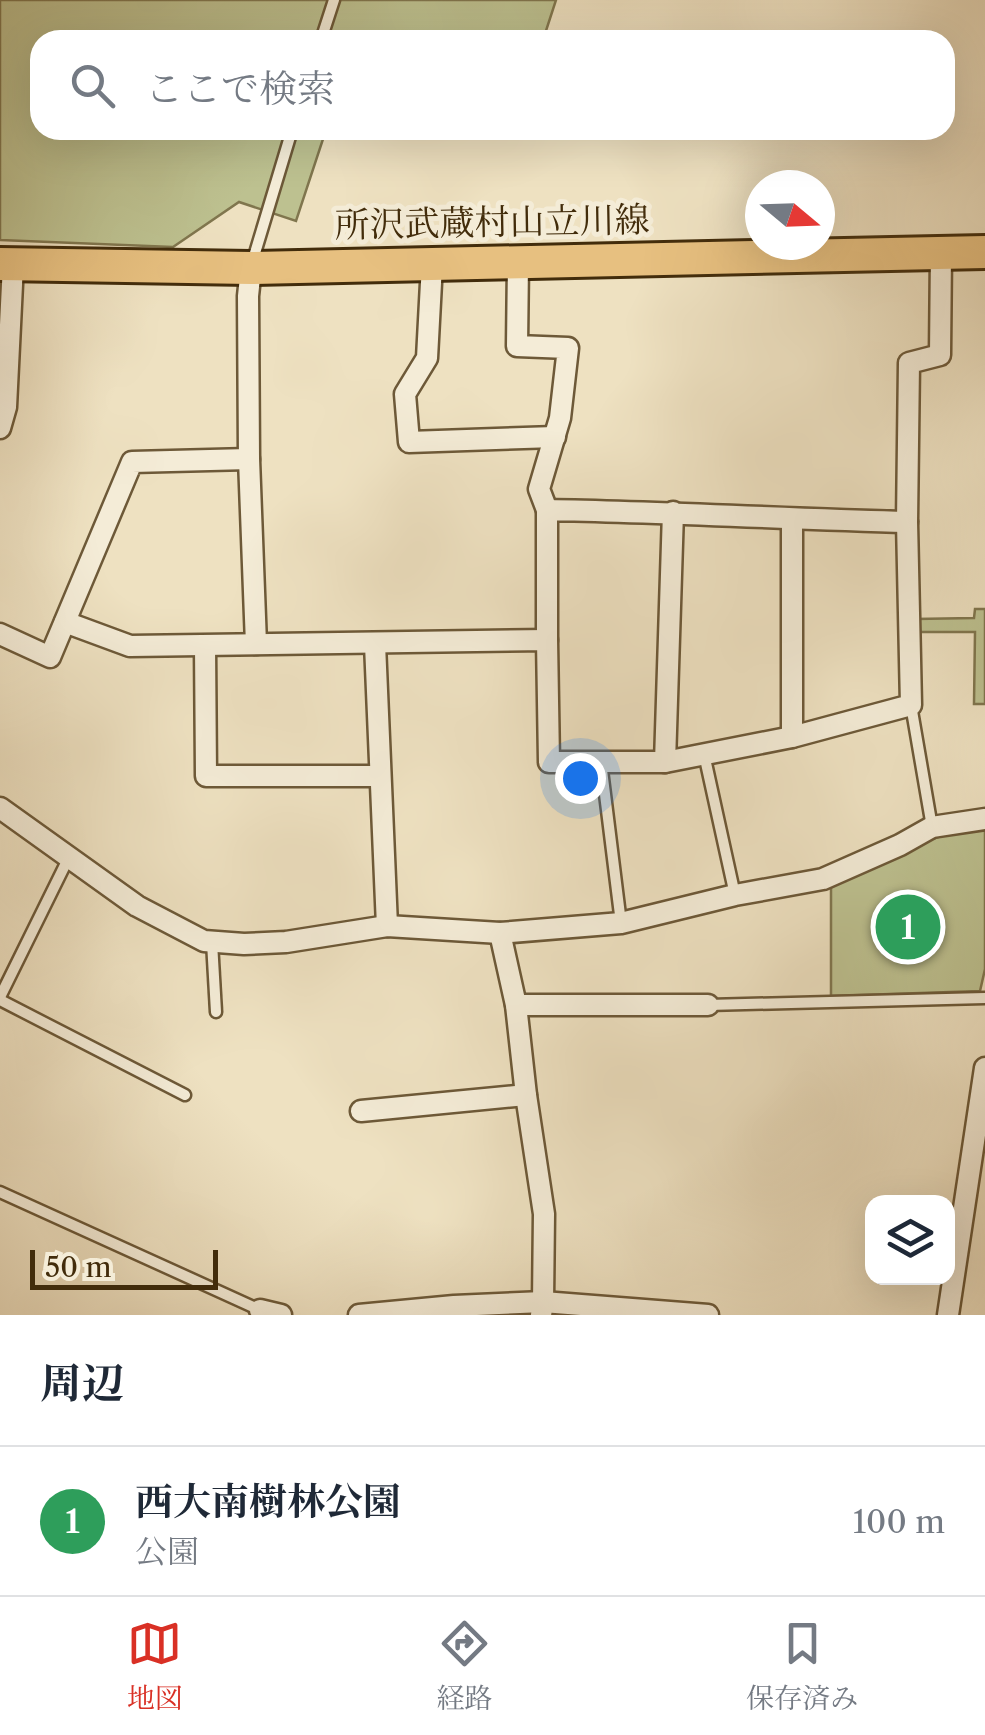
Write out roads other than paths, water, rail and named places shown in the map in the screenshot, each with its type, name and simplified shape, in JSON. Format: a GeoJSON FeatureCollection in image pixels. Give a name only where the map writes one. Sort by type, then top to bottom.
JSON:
{"type":"FeatureCollection","features":[{"type":"Feature","properties":{"kind":"main road","name":"所沢武蔵村山立川線"},"geometry":{"type":"LineString","coordinates":[[6,264],[251,268],[985,252]]}},
{"type":"Feature","properties":{"kind":"street"},"geometry":{"type":"LineString","coordinates":[[518,262],[516,346],[568,348],[560,418],[540,489],[547,510],[549,762],[665,762],[792,737],[911,705],[910,363],[940,356],[941,253]]}},
{"type":"Feature","properties":{"kind":"street"},"geometry":{"type":"LineString","coordinates":[[0,428],[6,407],[6,264]]}},
{"type":"Feature","properties":{"kind":"street"},"geometry":{"type":"LineString","coordinates":[[432,264],[427,358],[405,394],[409,442],[554,438]]}},
{"type":"Feature","properties":{"kind":"street"},"geometry":{"type":"LineString","coordinates":[[251,268],[249,459],[256,644]]}},
{"type":"Feature","properties":{"kind":"street"},"geometry":{"type":"LineString","coordinates":[[0,634],[50,657],[132,462],[249,459]]}},
{"type":"Feature","properties":{"kind":"street"},"geometry":{"type":"LineString","coordinates":[[547,510],[908,522]]}},
{"type":"Feature","properties":{"kind":"street"},"geometry":{"type":"LineString","coordinates":[[665,762],[673,512]]}},
{"type":"Feature","properties":{"kind":"street"},"geometry":{"type":"LineString","coordinates":[[792,519],[792,737]]}},
{"type":"Feature","properties":{"kind":"street"},"geometry":{"type":"LineString","coordinates":[[66,622],[130,646],[548,640]]}},
{"type":"Feature","properties":{"kind":"street"},"geometry":{"type":"LineString","coordinates":[[374,644],[387,926]]}},
{"type":"Feature","properties":{"kind":"street"},"geometry":{"type":"LineString","coordinates":[[205,646],[206,776],[380,776]]}},
{"type":"Feature","properties":{"kind":"street"},"geometry":{"type":"LineString","coordinates":[[0,808],[137,906],[204,941],[244,944],[286,942],[387,926],[500,933],[621,923],[735,895],[823,879],[932,827],[985,819]]}},
{"type":"Feature","properties":{"kind":"street"},"geometry":{"type":"LineString","coordinates":[[500,933],[516,1004],[544,1214],[542,1309]]}},
{"type":"Feature","properties":{"kind":"street"},"geometry":{"type":"LineString","coordinates":[[516,1004],[708,1005]]}},
{"type":"Feature","properties":{"kind":"street"},"geometry":{"type":"LineString","coordinates":[[948,1315],[985,1068]]}},
{"type":"Feature","properties":{"kind":"street"},"geometry":{"type":"LineString","coordinates":[[362,1112],[526,1095]]}},
{"type":"Feature","properties":{"kind":"street"},"geometry":{"type":"LineString","coordinates":[[359,1315],[454,1306],[708,1315]]}},
{"type":"Feature","properties":{"kind":"street"},"geometry":{"type":"LineString","coordinates":[[260,1310],[282,1315]]}},
{"type":"Feature","properties":{"kind":"lane"},"geometry":{"type":"LineString","coordinates":[[324,30],[334,0]]}},
{"type":"Feature","properties":{"kind":"lane"},"geometry":{"type":"LineString","coordinates":[[251,268],[289,140]]}},
{"type":"Feature","properties":{"kind":"lane"},"geometry":{"type":"LineString","coordinates":[[911,705],[932,827]]}},
{"type":"Feature","properties":{"kind":"lane"},"geometry":{"type":"LineString","coordinates":[[704,754],[735,895]]}},
{"type":"Feature","properties":{"kind":"lane"},"geometry":{"type":"LineString","coordinates":[[601,762],[621,923]]}},
{"type":"Feature","properties":{"kind":"lane"},"geometry":{"type":"LineString","coordinates":[[70,856],[0,999],[185,1095]]}},
{"type":"Feature","properties":{"kind":"lane"},"geometry":{"type":"LineString","coordinates":[[212,942],[216,1012]]}},
{"type":"Feature","properties":{"kind":"lane"},"geometry":{"type":"LineString","coordinates":[[708,1005],[985,998]]}},
{"type":"Feature","properties":{"kind":"lane"},"geometry":{"type":"LineString","coordinates":[[0,1192],[260,1310]]}},
{"type":"Feature","properties":{"kind":"place","name":"西大南樹林公園"},"geometry":{"type":"Point","coordinates":[908,927]}}]}
